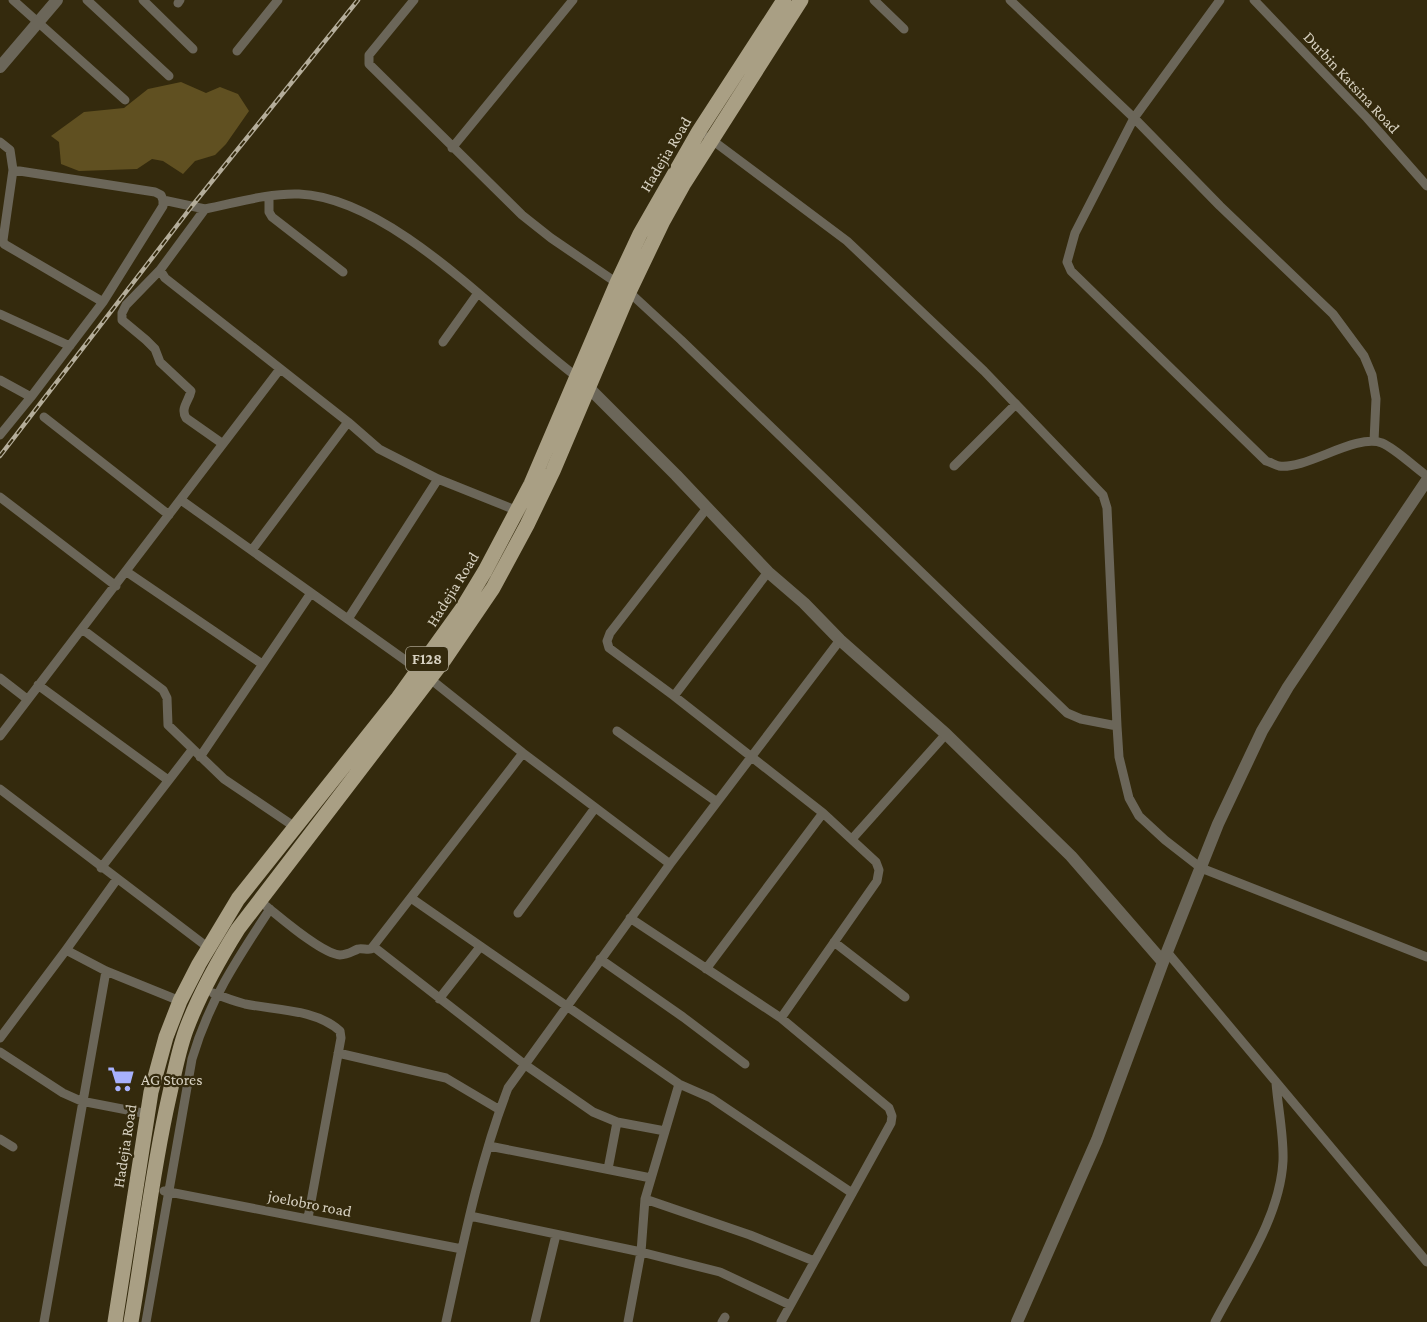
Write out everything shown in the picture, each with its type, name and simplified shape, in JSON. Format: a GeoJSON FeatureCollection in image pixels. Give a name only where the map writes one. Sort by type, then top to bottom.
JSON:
{"type":"FeatureCollection","features":[{"type":"Feature","properties":{"kind":"main road","name":"Hadejia Road"},"geometry":{"type":"LineString","coordinates":[[132,1322],[162,1129],[179,1055],[186,1030],[210,992],[224,952],[261,906],[424,674],[518,511],[583,382],[650,215],[699,131],[784,0]]}},
{"type":"Feature","properties":{"kind":"main road","name":"Hadejia Road"},"geometry":{"type":"LineString","coordinates":[[623,287],[801,0]]}},
{"type":"Feature","properties":{"kind":"main road","name":"Hadejia Road"},"geometry":{"type":"LineString","coordinates":[[115,1322],[148,1114],[166,1037],[180,1001],[238,899],[371,733],[424,674],[493,588],[527,525],[576,421],[583,382]]}},
{"type":"Feature","properties":{"kind":"main road"},"geometry":{"type":"LineString","coordinates":[[238,899],[261,906]]}},
{"type":"Feature","properties":{"kind":"street"},"geometry":{"type":"LineString","coordinates":[[13,0],[125,100]]}},
{"type":"Feature","properties":{"kind":"street"},"geometry":{"type":"LineString","coordinates":[[0,67],[57,0]]}},
{"type":"Feature","properties":{"kind":"street"},"geometry":{"type":"LineString","coordinates":[[87,0],[169,75]]}},
{"type":"Feature","properties":{"kind":"street"},"geometry":{"type":"LineString","coordinates":[[143,0],[193,49]]}},
{"type":"Feature","properties":{"kind":"street"},"geometry":{"type":"LineString","coordinates":[[237,51],[278,0]]}},
{"type":"Feature","properties":{"kind":"street"},"geometry":{"type":"LineString","coordinates":[[414,0],[369,55],[369,64],[522,215],[551,238],[623,287],[681,340],[1067,713],[1081,719],[1117,726]]}},
{"type":"Feature","properties":{"kind":"street"},"geometry":{"type":"LineString","coordinates":[[452,148],[573,0]]}},
{"type":"Feature","properties":{"kind":"street"},"geometry":{"type":"LineString","coordinates":[[874,0],[904,29]]}},
{"type":"Feature","properties":{"kind":"street"},"geometry":{"type":"LineString","coordinates":[[1010,0],[1134,118],[1220,206],[1333,314],[1364,356],[1372,375],[1376,399],[1374,441]]}},
{"type":"Feature","properties":{"kind":"street"},"geometry":{"type":"LineString","coordinates":[[1017,1322],[1096,1140],[1218,824],[1262,730],[1288,687],[1427,478],[1384,444],[1374,441],[1292,465],[1279,466],[1266,460],[1071,271],[1067,262],[1075,234],[1134,118],[1220,0]]}},
{"type":"Feature","properties":{"kind":"street","name":"Durbin Katsina Road"},"geometry":{"type":"LineString","coordinates":[[1254,0],[1367,118],[1427,186]]}},
{"type":"Feature","properties":{"kind":"street"},"geometry":{"type":"LineString","coordinates":[[699,131],[847,241],[984,371],[1103,495],[1107,508],[1119,757],[1129,798],[1139,816],[1201,868],[1427,957]]}},
{"type":"Feature","properties":{"kind":"street"},"geometry":{"type":"LineString","coordinates":[[0,142],[10,150],[13,170],[3,219],[3,240],[7,247],[103,302]]}},
{"type":"Feature","properties":{"kind":"street"},"geometry":{"type":"LineString","coordinates":[[0,435],[103,302],[163,206],[161,195],[155,192],[13,170]]}},
{"type":"Feature","properties":{"kind":"street"},"geometry":{"type":"LineString","coordinates":[[163,200],[205,209],[269,196],[299,194],[323,197],[351,206],[383,222],[478,293],[583,382],[768,572],[804,603],[840,640],[946,734],[1071,856],[1165,957],[1276,1083],[1427,1262]]}},
{"type":"Feature","properties":{"kind":"street"},"geometry":{"type":"LineString","coordinates":[[269,196],[269,212],[272,217],[343,272]]}},
{"type":"Feature","properties":{"kind":"street"},"geometry":{"type":"LineString","coordinates":[[205,209],[160,270],[126,305],[122,313],[122,320],[146,340],[155,350],[160,362],[191,391],[184,408],[186,418],[223,444]]}},
{"type":"Feature","properties":{"kind":"street"},"geometry":{"type":"LineString","coordinates":[[160,270],[165,278],[379,449],[438,478],[518,511]]}},
{"type":"Feature","properties":{"kind":"street"},"geometry":{"type":"LineString","coordinates":[[443,342],[478,293]]}},
{"type":"Feature","properties":{"kind":"street"},"geometry":{"type":"LineString","coordinates":[[0,314],[70,346]]}},
{"type":"Feature","properties":{"kind":"street"},"geometry":{"type":"LineString","coordinates":[[0,736],[280,369]]}},
{"type":"Feature","properties":{"kind":"street"},"geometry":{"type":"LineString","coordinates":[[0,380],[31,397]]}},
{"type":"Feature","properties":{"kind":"street"},"geometry":{"type":"LineString","coordinates":[[954,466],[1016,404]]}},
{"type":"Feature","properties":{"kind":"street"},"geometry":{"type":"LineString","coordinates":[[44,417],[169,515]]}},
{"type":"Feature","properties":{"kind":"street"},"geometry":{"type":"LineString","coordinates":[[252,550],[348,422]]}},
{"type":"Feature","properties":{"kind":"street"},"geometry":{"type":"LineString","coordinates":[[348,619],[438,478]]}},
{"type":"Feature","properties":{"kind":"street"},"geometry":{"type":"LineString","coordinates":[[0,497],[116,586]]}},
{"type":"Feature","properties":{"kind":"street"},"geometry":{"type":"LineString","coordinates":[[182,500],[424,674],[523,753],[670,864]]}},
{"type":"Feature","properties":{"kind":"street"},"geometry":{"type":"LineString","coordinates":[[707,508],[610,633],[607,641],[609,648],[823,813],[876,862],[879,870],[877,881],[781,1018]]}},
{"type":"Feature","properties":{"kind":"street"},"geometry":{"type":"LineString","coordinates":[[127,572],[262,664]]}},
{"type":"Feature","properties":{"kind":"street"},"geometry":{"type":"LineString","coordinates":[[674,696],[768,572]]}},
{"type":"Feature","properties":{"kind":"street"},"geometry":{"type":"LineString","coordinates":[[200,757],[311,593]]}},
{"type":"Feature","properties":{"kind":"street"},"geometry":{"type":"LineString","coordinates":[[82,629],[163,690],[167,698],[168,725],[192,750],[224,779],[295,827]]}},
{"type":"Feature","properties":{"kind":"street"},"geometry":{"type":"LineString","coordinates":[[446,1322],[470,1216],[508,1088],[670,864],[840,640]]}},
{"type":"Feature","properties":{"kind":"street"},"geometry":{"type":"LineString","coordinates":[[0,678],[27,699]]}},
{"type":"Feature","properties":{"kind":"street"},"geometry":{"type":"LineString","coordinates":[[38,685],[168,780]]}},
{"type":"Feature","properties":{"kind":"street"},"geometry":{"type":"LineString","coordinates":[[617,730],[717,802]]}},
{"type":"Feature","properties":{"kind":"street"},"geometry":{"type":"LineString","coordinates":[[852,839],[946,734]]}},
{"type":"Feature","properties":{"kind":"street"},"geometry":{"type":"LineString","coordinates":[[101,868],[192,750]]}},
{"type":"Feature","properties":{"kind":"street"},"geometry":{"type":"LineString","coordinates":[[261,906],[312,941],[338,955],[374,947],[523,753]]}},
{"type":"Feature","properties":{"kind":"street"},"geometry":{"type":"LineString","coordinates":[[0,789],[210,949]]}},
{"type":"Feature","properties":{"kind":"street"},"geometry":{"type":"LineString","coordinates":[[518,913],[596,808]]}},
{"type":"Feature","properties":{"kind":"street"},"geometry":{"type":"LineString","coordinates":[[706,969],[823,813]]}},
{"type":"Feature","properties":{"kind":"street"},"geometry":{"type":"LineString","coordinates":[[0,1038],[117,879]]}},
{"type":"Feature","properties":{"kind":"street"},"geometry":{"type":"LineString","coordinates":[[411,898],[679,1084],[711,1098],[852,1193]]}},
{"type":"Feature","properties":{"kind":"street"},"geometry":{"type":"LineString","coordinates":[[630,918],[781,1018],[889,1108],[892,1116],[891,1123],[781,1322]]}},
{"type":"Feature","properties":{"kind":"street"},"geometry":{"type":"LineString","coordinates":[[834,942],[906,997]]}},
{"type":"Feature","properties":{"kind":"street"},"geometry":{"type":"LineString","coordinates":[[374,947],[524,1064],[593,1112],[617,1122],[665,1131]]}},
{"type":"Feature","properties":{"kind":"street"},"geometry":{"type":"LineString","coordinates":[[439,999],[480,947]]}},
{"type":"Feature","properties":{"kind":"street"},"geometry":{"type":"LineString","coordinates":[[66,950],[106,972],[180,1001]]}},
{"type":"Feature","properties":{"kind":"street"},"geometry":{"type":"LineString","coordinates":[[600,960],[683,1017],[745,1064]]}},
{"type":"Feature","properties":{"kind":"street"},"geometry":{"type":"LineString","coordinates":[[44,1322],[81,1101],[106,972]]}},
{"type":"Feature","properties":{"kind":"street"},"geometry":{"type":"LineString","coordinates":[[146,1322],[192,1059],[210,992],[247,1004],[321,1019],[340,1030],[338,1053],[308,1218]]}},
{"type":"Feature","properties":{"kind":"street"},"geometry":{"type":"LineString","coordinates":[[0,1052],[39,1079],[81,1101],[148,1114]]}},
{"type":"Feature","properties":{"kind":"street"},"geometry":{"type":"LineString","coordinates":[[338,1053],[446,1078],[500,1110]]}},
{"type":"Feature","properties":{"kind":"street"},"geometry":{"type":"LineString","coordinates":[[1215,1322],[1260,1238],[1279,1193],[1283,1158],[1276,1083]]}},
{"type":"Feature","properties":{"kind":"street"},"geometry":{"type":"LineString","coordinates":[[628,1322],[641,1252],[645,1199],[679,1084]]}},
{"type":"Feature","properties":{"kind":"street"},"geometry":{"type":"LineString","coordinates":[[608,1169],[617,1122]]}},
{"type":"Feature","properties":{"kind":"street"},"geometry":{"type":"LineString","coordinates":[[0,1139],[13,1147]]}},
{"type":"Feature","properties":{"kind":"street"},"geometry":{"type":"LineString","coordinates":[[489,1146],[651,1178]]}},
{"type":"Feature","properties":{"kind":"street","name":"joelobro road"},"geometry":{"type":"LineString","coordinates":[[152,1188],[462,1249]]}},
{"type":"Feature","properties":{"kind":"street"},"geometry":{"type":"LineString","coordinates":[[645,1199],[750,1235],[814,1261]]}},
{"type":"Feature","properties":{"kind":"street"},"geometry":{"type":"LineString","coordinates":[[470,1216],[641,1252],[720,1272],[790,1305]]}},
{"type":"Feature","properties":{"kind":"street"},"geometry":{"type":"LineString","coordinates":[[535,1322],[556,1235]]}},
{"type":"Feature","properties":{"kind":"shaded area"},"geometry":{"type":"Polygon","coordinates":[[[181,82],[206,93],[220,87],[238,94],[249,111],[226,144],[215,155],[195,161],[183,174],[163,161],[152,159],[137,169],[79,171],[61,164],[59,142],[51,136],[84,112],[124,108],[148,89],[181,82]]]}},
{"type":"Feature","properties":{"kind":"railway"},"geometry":{"type":"LineString","coordinates":[[0,456],[192,206],[358,0]]}},
{"type":"Feature","properties":{"kind":"place","name":"AG Stores"},"geometry":{"type":"Point","coordinates":[121,1079]}}]}
